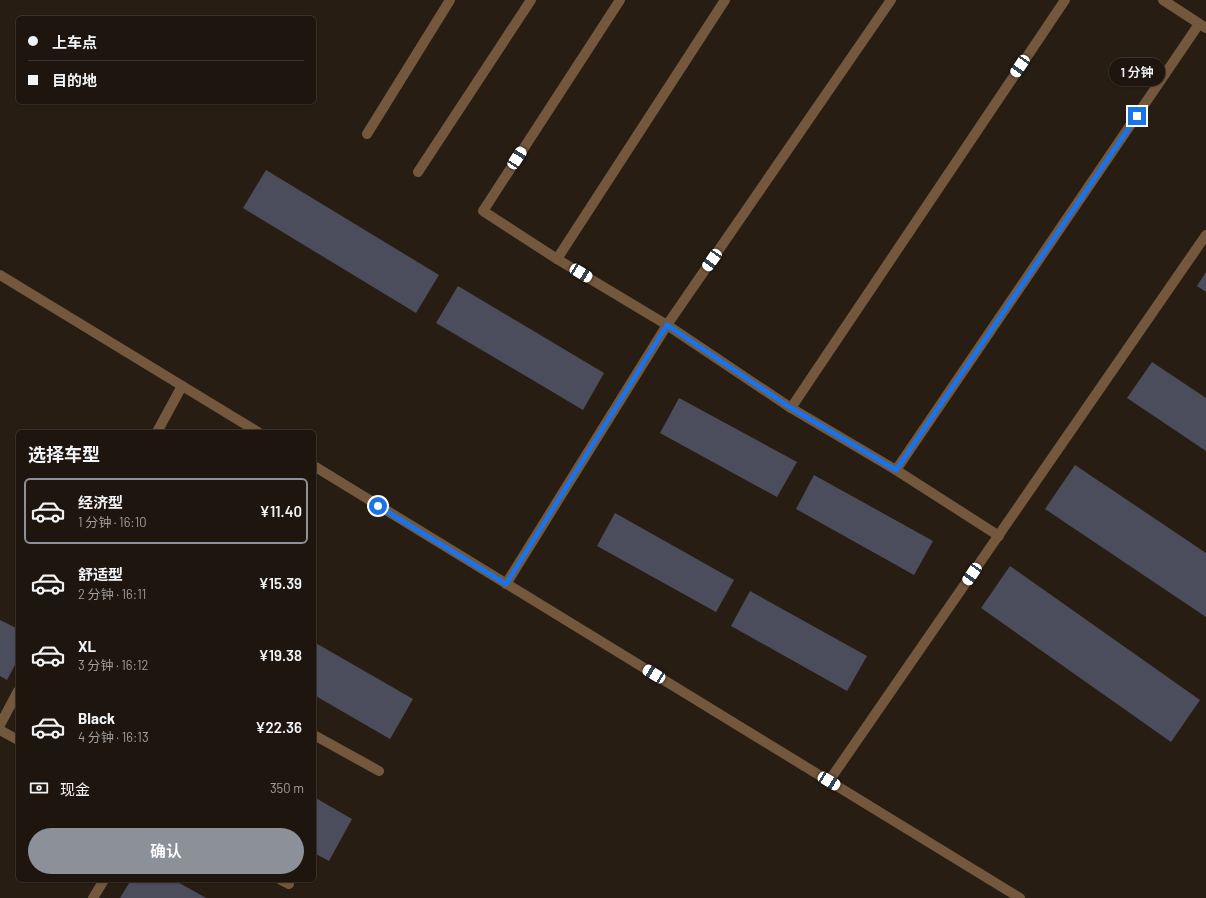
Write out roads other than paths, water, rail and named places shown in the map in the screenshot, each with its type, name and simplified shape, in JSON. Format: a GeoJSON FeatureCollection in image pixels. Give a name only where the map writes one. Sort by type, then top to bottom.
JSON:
{"type":"FeatureCollection","features":[{"type":"Feature","properties":{"kind":"street"},"geometry":{"type":"LineString","coordinates":[[367,134],[450,0]]}},
{"type":"Feature","properties":{"kind":"street"},"geometry":{"type":"LineString","coordinates":[[418,172],[531,0]]}},
{"type":"Feature","properties":{"kind":"street"},"geometry":{"type":"LineString","coordinates":[[620,0],[483,211],[557,259],[667,325],[791,408],[896,470],[999,536]]}},
{"type":"Feature","properties":{"kind":"street"},"geometry":{"type":"LineString","coordinates":[[557,259],[724,0]]}},
{"type":"Feature","properties":{"kind":"street"},"geometry":{"type":"LineString","coordinates":[[506,584],[667,325],[891,0]]}},
{"type":"Feature","properties":{"kind":"street"},"geometry":{"type":"LineString","coordinates":[[791,408],[1065,0]]}},
{"type":"Feature","properties":{"kind":"street"},"geometry":{"type":"LineString","coordinates":[[896,470],[1203,26],[1163,0]]}},
{"type":"Feature","properties":{"kind":"street"},"geometry":{"type":"LineString","coordinates":[[829,781],[1206,235]]}},
{"type":"Feature","properties":{"kind":"street"},"geometry":{"type":"LineString","coordinates":[[0,275],[255,430]]}},
{"type":"Feature","properties":{"kind":"street"},"geometry":{"type":"LineString","coordinates":[[158,430],[182,386]]}},
{"type":"Feature","properties":{"kind":"street"},"geometry":{"type":"LineString","coordinates":[[316,467],[1020,898]]}},
{"type":"Feature","properties":{"kind":"street"},"geometry":{"type":"LineString","coordinates":[[0,724],[16,695]]}},
{"type":"Feature","properties":{"kind":"street"},"geometry":{"type":"LineString","coordinates":[[0,730],[16,739]]}},
{"type":"Feature","properties":{"kind":"street"},"geometry":{"type":"LineString","coordinates":[[316,736],[379,771]]}},
{"type":"Feature","properties":{"kind":"street"},"geometry":{"type":"LineString","coordinates":[[93,898],[103,882]]}}]}
